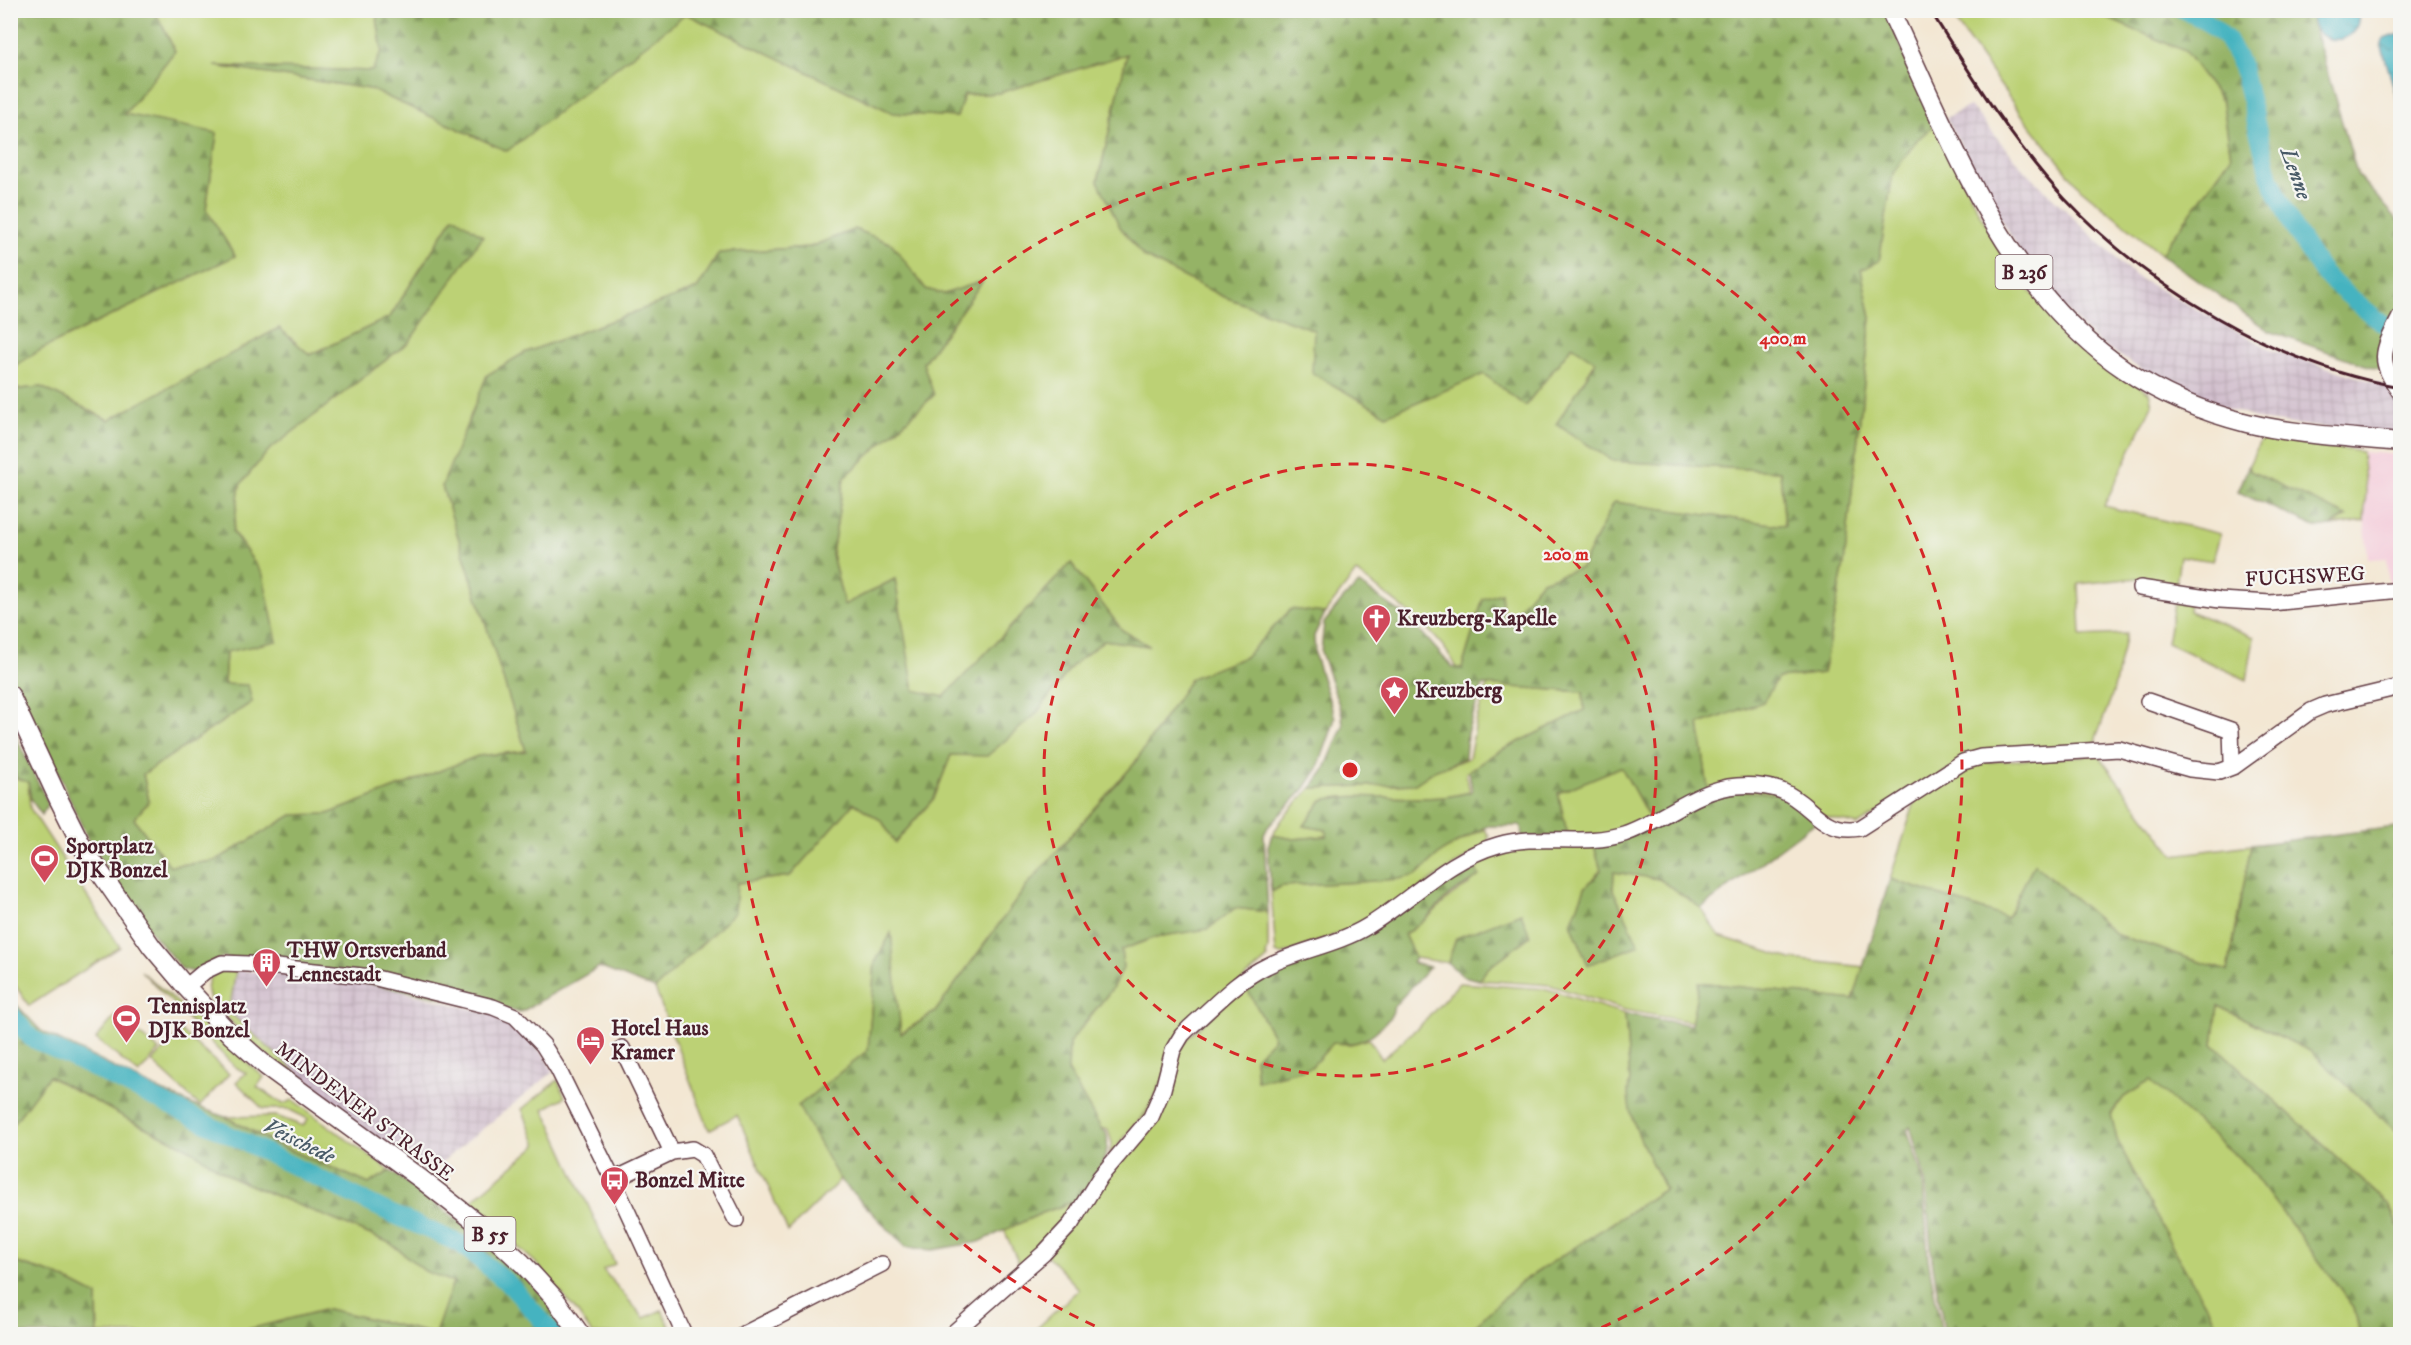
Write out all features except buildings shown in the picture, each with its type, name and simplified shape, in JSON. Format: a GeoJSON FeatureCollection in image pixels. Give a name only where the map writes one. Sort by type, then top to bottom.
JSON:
{"type":"FeatureCollection","features":[{"type":"Feature","properties":{"kind":"main road","name":"B 236"},"geometry":{"type":"LineString","coordinates":[[1890,10],[1982,203],[2017,262],[2051,306],[2094,346],[2146,382],[2206,410],[2266,427],[2400,442]]}},
{"type":"Feature","properties":{"kind":"main road","name":"MINDENER STRASSE"},"geometry":{"type":"LineString","coordinates":[[10,695],[83,848],[152,947],[186,987],[232,1036],[266,1066],[421,1179],[486,1230],[522,1263],[555,1299],[580,1335]]}},
{"type":"Feature","properties":{"kind":"street"},"geometry":{"type":"LineString","coordinates":[[2400,317],[2385,345],[2384,364],[2390,379],[2400,392]]}},
{"type":"Feature","properties":{"kind":"street","name":"FUCHSWEG"},"geometry":{"type":"LineString","coordinates":[[2140,588],[2220,600],[2271,603],[2400,590]]}},
{"type":"Feature","properties":{"kind":"street"},"geometry":{"type":"LineString","coordinates":[[952,1335],[969,1330],[1071,1224],[1100,1177],[1150,1117],[1162,1089],[1173,1050],[1189,1028],[1255,972],[1273,963],[1356,933],[1394,910],[1439,875],[1466,859],[1496,846],[1526,839],[1602,838],[1627,833],[1711,792],[1734,786],[1753,786],[1783,791],[1832,827],[1852,829],[1860,828],[1931,782],[1972,759],[2110,748],[2126,750],[2208,772],[2219,772],[2235,766],[2311,711],[2325,705],[2400,687]]}},
{"type":"Feature","properties":{"kind":"street"},"geometry":{"type":"LineString","coordinates":[[2148,701],[2231,730],[2232,760],[2235,766]]}},
{"type":"Feature","properties":{"kind":"street"},"geometry":{"type":"LineString","coordinates":[[186,987],[205,971],[222,963],[248,964],[372,977],[493,1006],[514,1016],[543,1045],[558,1069],[613,1180],[684,1335]]}},
{"type":"Feature","properties":{"kind":"street"},"geometry":{"type":"LineString","coordinates":[[622,1048],[672,1152]]}},
{"type":"Feature","properties":{"kind":"street"},"geometry":{"type":"LineString","coordinates":[[613,1180],[672,1152],[693,1149],[703,1155],[736,1220]]}},
{"type":"Feature","properties":{"kind":"street"},"geometry":{"type":"LineString","coordinates":[[744,1335],[882,1264]]}},
{"type":"Feature","properties":{"kind":"shaded area"},"geometry":{"type":"Polygon","coordinates":[[[1970,106],[2026,172],[2129,271],[2142,280],[2274,351],[2400,390],[2400,436],[2265,421],[2178,393],[2095,340],[2032,275],[1946,118],[1970,106]]]}},
{"type":"Feature","properties":{"kind":"shaded area"},"geometry":{"type":"Polygon","coordinates":[[[2362,452],[2400,455],[2400,586],[2389,587],[2387,558],[2368,559],[2364,515],[2366,490],[2362,452]]]}},
{"type":"Feature","properties":{"kind":"shaded area"},"geometry":{"type":"Polygon","coordinates":[[[236,970],[359,981],[508,1018],[545,1056],[553,1072],[427,1174],[315,1094],[317,1090],[229,1012],[236,970]]]}},
{"type":"Feature","properties":{"kind":"green space"},"geometry":{"type":"Polygon","coordinates":[[[11,10],[155,11],[175,51],[125,114],[217,133],[206,209],[235,256],[42,349],[11,368],[11,10]]]}},
{"type":"Feature","properties":{"kind":"green space"},"geometry":{"type":"Polygon","coordinates":[[[376,10],[1885,11],[1936,123],[1917,140],[1893,173],[1879,261],[1861,270],[1871,318],[1844,564],[1823,673],[1778,678],[1763,702],[1699,724],[1709,797],[1730,790],[1786,794],[1816,822],[1701,908],[1659,879],[1614,872],[1613,890],[1639,945],[1588,965],[1571,923],[1585,888],[1601,870],[1593,842],[1653,824],[1621,767],[1558,793],[1568,837],[1522,837],[1521,826],[1487,826],[1444,850],[1416,875],[1399,879],[1282,886],[1271,892],[1268,846],[1272,835],[1294,839],[1327,836],[1326,830],[1304,826],[1322,800],[1359,796],[1433,798],[1470,792],[1472,791],[1469,771],[1496,753],[1584,710],[1583,692],[1483,685],[1467,733],[1465,758],[1434,771],[1415,784],[1311,788],[1324,771],[1343,726],[1342,714],[1321,652],[1324,623],[1343,599],[1359,584],[1408,617],[1452,667],[1462,668],[1483,599],[1501,593],[1504,626],[1542,581],[1581,568],[1614,502],[1785,526],[1780,471],[1613,461],[1556,424],[1596,362],[1572,346],[1525,406],[1484,374],[1386,415],[1312,373],[1314,330],[1222,296],[1144,257],[1120,227],[1098,181],[1127,54],[999,93],[964,95],[957,117],[893,113],[686,14],[507,151],[370,89],[215,66],[372,71],[382,51],[376,10]]]}},
{"type":"Feature","properties":{"kind":"green space"},"geometry":{"type":"Polygon","coordinates":[[[155,11],[376,11],[382,51],[372,71],[222,67],[370,89],[507,151],[686,14],[893,113],[957,117],[964,95],[999,93],[1127,54],[1098,181],[1144,257],[1222,296],[1314,330],[1386,415],[1484,374],[1525,406],[1572,346],[1596,361],[1557,424],[1613,461],[1780,471],[1785,526],[1614,502],[1581,568],[1542,581],[1504,627],[1501,593],[1483,599],[1462,668],[1457,668],[1448,653],[1425,626],[1356,572],[1325,613],[1291,610],[1245,657],[1191,678],[1134,764],[1029,883],[935,1012],[900,1034],[891,934],[875,963],[868,1050],[799,1106],[840,1180],[788,1232],[737,1115],[709,1130],[655,989],[735,912],[737,883],[790,876],[854,803],[882,821],[895,843],[934,798],[951,755],[1035,715],[1072,666],[1104,640],[1148,646],[1122,630],[1071,563],[944,697],[913,690],[895,579],[844,605],[832,554],[844,478],[933,396],[923,363],[982,282],[944,294],[925,289],[892,244],[855,229],[810,247],[720,253],[697,289],[524,353],[442,486],[526,751],[478,756],[328,814],[292,815],[215,861],[170,866],[134,819],[149,801],[143,774],[252,702],[224,684],[226,652],[263,575],[233,532],[240,485],[268,451],[409,342],[454,216],[390,317],[310,355],[279,328],[109,420],[41,387],[11,390],[11,368],[42,349],[235,256],[206,210],[217,133],[124,115],[175,51],[155,11]]]}},
{"type":"Feature","properties":{"kind":"green space"},"geometry":{"type":"Polygon","coordinates":[[[1948,11],[2090,11],[2185,51],[2223,103],[2231,157],[2161,254],[2080,188],[2015,106],[1948,11]]]}},
{"type":"Feature","properties":{"kind":"green space"},"geometry":{"type":"Polygon","coordinates":[[[2090,11],[2309,11],[2358,176],[2400,222],[2400,372],[2374,368],[2269,331],[2161,254],[2231,157],[2223,103],[2185,51],[2090,11]]]}},
{"type":"Feature","properties":{"kind":"green space"},"geometry":{"type":"Polygon","coordinates":[[[1936,123],[1978,211],[2018,279],[2099,360],[2149,392],[2152,405],[2104,506],[2220,534],[2213,561],[2180,556],[2176,584],[2138,578],[2079,584],[2081,636],[2126,634],[2113,693],[2096,738],[2096,746],[1977,754],[1858,825],[1708,789],[1699,724],[1763,702],[1778,678],[1823,673],[1844,564],[1871,318],[1861,270],[1879,261],[1893,173],[1917,140],[1936,123]]]}},
{"type":"Feature","properties":{"kind":"green space"},"geometry":{"type":"Polygon","coordinates":[[[454,216],[483,236],[409,342],[268,451],[240,485],[233,532],[263,575],[277,641],[226,652],[224,684],[248,685],[252,702],[143,774],[149,801],[134,819],[170,866],[215,861],[292,815],[328,814],[478,756],[526,751],[442,486],[487,375],[524,353],[697,289],[719,253],[810,247],[855,229],[892,244],[926,289],[944,294],[983,281],[923,363],[934,395],[844,478],[832,554],[844,605],[895,579],[914,690],[944,697],[1071,563],[1122,630],[1149,646],[1104,640],[1072,666],[1035,715],[987,756],[951,755],[934,798],[895,843],[882,821],[854,803],[790,876],[737,883],[735,912],[655,989],[599,967],[521,1012],[223,957],[194,972],[182,969],[146,926],[89,842],[58,772],[11,678],[11,390],[41,387],[109,420],[279,328],[310,355],[390,317],[454,216]]]}},
{"type":"Feature","properties":{"kind":"green space"},"geometry":{"type":"Polygon","coordinates":[[[2262,436],[2362,452],[2366,490],[2364,521],[2331,526],[2346,517],[2250,471],[2249,465],[2262,436]]]}},
{"type":"Feature","properties":{"kind":"green space"},"geometry":{"type":"Polygon","coordinates":[[[2249,465],[2250,471],[2347,516],[2331,526],[2317,528],[2238,492],[2249,465]]]}},
{"type":"Feature","properties":{"kind":"green space"},"geometry":{"type":"Polygon","coordinates":[[[2175,598],[2190,600],[2189,611],[2254,637],[2247,680],[2167,643],[2175,598]]]}},
{"type":"Feature","properties":{"kind":"green space"},"geometry":{"type":"Polygon","coordinates":[[[1291,609],[1325,613],[1314,636],[1315,656],[1335,718],[1318,768],[1305,788],[1268,827],[1264,835],[1268,912],[1235,908],[1208,929],[1156,937],[1121,950],[1123,968],[1111,990],[1069,1043],[1068,1072],[1102,1130],[1106,1132],[1107,1140],[1105,1157],[1083,1198],[1040,1214],[979,1242],[932,1250],[906,1247],[840,1180],[798,1106],[868,1050],[875,963],[891,933],[901,1034],[935,1012],[1029,883],[1134,764],[1191,678],[1245,657],[1291,609]]]}},
{"type":"Feature","properties":{"kind":"green space"},"geometry":{"type":"Polygon","coordinates":[[[1487,685],[1583,692],[1585,710],[1496,753],[1466,773],[1470,792],[1433,798],[1359,796],[1322,800],[1304,826],[1327,830],[1328,836],[1294,839],[1272,835],[1283,818],[1311,788],[1415,784],[1434,771],[1469,758],[1477,718],[1487,685]]]}},
{"type":"Feature","properties":{"kind":"green space"},"geometry":{"type":"Polygon","coordinates":[[[10,725],[48,803],[42,815],[31,800],[28,782],[16,778],[11,763],[10,725]]]}},
{"type":"Feature","properties":{"kind":"green space"},"geometry":{"type":"Polygon","coordinates":[[[2098,755],[2174,855],[2251,845],[2228,971],[2117,935],[2034,864],[2007,918],[1890,879],[1917,795],[1969,763],[2098,755]]]}},
{"type":"Feature","properties":{"kind":"green space","name":"Sportplatz DJK Bonzel"},"geometry":{"type":"Polygon","coordinates":[[[10,763],[16,778],[28,782],[30,808],[120,947],[29,1006],[11,979],[10,763]]]}},
{"type":"Feature","properties":{"kind":"green space"},"geometry":{"type":"Polygon","coordinates":[[[1621,766],[1650,820],[1617,835],[1568,837],[1558,793],[1621,766]]]}},
{"type":"Feature","properties":{"kind":"green space"},"geometry":{"type":"Polygon","coordinates":[[[2400,828],[2400,1135],[2312,1052],[2218,1006],[2213,1044],[2388,1204],[2400,1229],[2400,1334],[2360,1334],[2354,1307],[2247,1166],[2150,1081],[2124,1097],[2111,1114],[2117,1140],[2177,1256],[2223,1334],[1945,1334],[1932,1260],[1925,1178],[1910,1126],[1907,1129],[1923,1178],[1928,1259],[1942,1334],[1466,1334],[1520,1283],[1665,1189],[1639,1136],[1629,1106],[1630,1081],[1625,1014],[1691,1025],[1699,982],[1853,1000],[1890,879],[2007,918],[2034,864],[2117,935],[2228,971],[2251,845],[2400,828]]]}},
{"type":"Feature","properties":{"kind":"green space"},"geometry":{"type":"Polygon","coordinates":[[[1484,829],[1489,836],[1487,844],[1367,923],[1281,955],[1276,953],[1271,892],[1282,886],[1360,882],[1416,875],[1444,850],[1484,829]]]}},
{"type":"Feature","properties":{"kind":"green space"},"geometry":{"type":"Polygon","coordinates":[[[1593,842],[1601,870],[1585,888],[1639,945],[1613,890],[1614,872],[1659,879],[1701,908],[1719,936],[1791,959],[1864,967],[1853,1000],[1699,982],[1692,1022],[1625,1010],[1550,985],[1479,980],[1487,969],[1530,936],[1451,951],[1448,963],[1415,958],[1404,934],[1469,885],[1472,860],[1495,850],[1593,842]]]}},
{"type":"Feature","properties":{"kind":"green space"},"geometry":{"type":"Polygon","coordinates":[[[1472,860],[1479,876],[1451,894],[1423,921],[1404,934],[1415,958],[1412,963],[1430,967],[1394,1006],[1386,1022],[1371,1036],[1360,1041],[1333,1043],[1311,1067],[1257,1081],[1255,1058],[1274,1038],[1245,985],[1259,975],[1311,953],[1472,860]]]}},
{"type":"Feature","properties":{"kind":"green space"},"geometry":{"type":"Polygon","coordinates":[[[1235,908],[1268,912],[1266,956],[1268,958],[1181,1033],[1154,1102],[1109,1156],[1112,1143],[1108,1130],[1100,1128],[1068,1072],[1069,1043],[1111,990],[1123,968],[1121,950],[1156,937],[1209,928],[1235,908]]]}},
{"type":"Feature","properties":{"kind":"green space"},"geometry":{"type":"Polygon","coordinates":[[[1521,913],[1530,936],[1487,969],[1479,980],[1463,976],[1448,963],[1456,938],[1521,913]]]}},
{"type":"Feature","properties":{"kind":"green space"},"geometry":{"type":"Polygon","coordinates":[[[236,970],[229,1012],[317,1091],[315,1094],[250,1041],[210,1000],[207,987],[210,978],[219,971],[236,970]]]}},
{"type":"Feature","properties":{"kind":"green space"},"geometry":{"type":"Polygon","coordinates":[[[141,971],[264,1077],[257,1087],[283,1104],[293,1100],[390,1171],[369,1184],[278,1144],[225,1117],[276,1116],[303,1126],[308,1119],[288,1109],[263,1109],[236,1082],[246,1073],[235,1067],[141,971]]]}},
{"type":"Feature","properties":{"kind":"green space"},"geometry":{"type":"Polygon","coordinates":[[[1459,983],[1547,989],[1625,1014],[1630,1106],[1639,1136],[1665,1189],[1520,1283],[1466,1334],[1031,1334],[1079,1289],[1042,1250],[1021,1268],[1004,1230],[1083,1198],[1122,1157],[1183,1042],[1245,985],[1274,1038],[1255,1058],[1257,1081],[1311,1067],[1333,1043],[1351,1044],[1369,1039],[1382,1059],[1425,1021],[1459,983]]]}},
{"type":"Feature","properties":{"kind":"green space"},"geometry":{"type":"Polygon","coordinates":[[[11,999],[41,1031],[142,1082],[225,1117],[278,1145],[369,1184],[390,1171],[491,1244],[549,1302],[573,1334],[435,1334],[453,1282],[425,1271],[390,1243],[233,1178],[188,1148],[130,1120],[49,1076],[11,1127],[11,999]]]}},
{"type":"Feature","properties":{"kind":"green space"},"geometry":{"type":"Polygon","coordinates":[[[2218,1006],[2312,1052],[2400,1135],[2400,1229],[2388,1204],[2213,1044],[2218,1006]]]}},
{"type":"Feature","properties":{"kind":"green space","name":"Tennisplatz DJK Bonzel"},"geometry":{"type":"Polygon","coordinates":[[[116,1015],[159,1050],[139,1074],[96,1039],[116,1015]]]}},
{"type":"Feature","properties":{"kind":"green space"},"geometry":{"type":"Polygon","coordinates":[[[181,1031],[229,1074],[200,1106],[152,1062],[181,1031]]]}},
{"type":"Feature","properties":{"kind":"green space"},"geometry":{"type":"Polygon","coordinates":[[[48,1076],[188,1148],[233,1178],[390,1243],[425,1271],[454,1282],[435,1334],[328,1309],[230,1334],[98,1334],[97,1296],[56,1275],[11,1261],[11,1127],[48,1076]]]}},
{"type":"Feature","properties":{"kind":"green space"},"geometry":{"type":"Polygon","coordinates":[[[558,1080],[565,1097],[544,1109],[615,1264],[603,1270],[644,1318],[662,1310],[670,1327],[656,1334],[592,1334],[578,1313],[535,1262],[468,1204],[537,1145],[522,1109],[558,1080]]]}},
{"type":"Feature","properties":{"kind":"green space"},"geometry":{"type":"Polygon","coordinates":[[[2150,1080],[2247,1166],[2354,1307],[2360,1334],[2223,1334],[2177,1256],[2117,1140],[2111,1115],[2124,1097],[2150,1080]]]}},
{"type":"Feature","properties":{"kind":"green space"},"geometry":{"type":"Polygon","coordinates":[[[11,1261],[56,1275],[97,1296],[97,1334],[11,1334],[11,1261]]]}},
{"type":"Feature","properties":{"kind":"green space"},"geometry":{"type":"Polygon","coordinates":[[[328,1309],[433,1334],[230,1334],[328,1309]]]}},
{"type":"Feature","properties":{"kind":"water"},"geometry":{"type":"Polygon","coordinates":[[[2313,11],[2358,11],[2358,23],[2353,32],[2345,38],[2336,40],[2326,38],[2318,32],[2313,23],[2313,11]]]}},
{"type":"Feature","properties":{"kind":"water"},"geometry":{"type":"Polygon","coordinates":[[[2400,34],[2400,109],[2381,44],[2383,39],[2400,34]]]}},
{"type":"Feature","properties":{"kind":"waterway","name":"Lenne"},"geometry":{"type":"LineString","coordinates":[[2183,10],[2206,21],[2227,39],[2242,67],[2270,178],[2293,227],[2324,275],[2373,316],[2400,335]]}},
{"type":"Feature","properties":{"kind":"waterway","name":"Veischede"},"geometry":{"type":"LineString","coordinates":[[10,1013],[31,1038],[392,1214],[461,1244],[509,1284],[554,1334]]}},
{"type":"Feature","properties":{"kind":"railway"},"geometry":{"type":"LineString","coordinates":[[1930,10],[2027,155],[2065,199],[2136,263],[2176,292],[2263,342],[2354,377],[2400,387]]}},
{"type":"Feature","properties":{"kind":"place","name":"Kreuzberg-Kapelle"},"geometry":{"type":"Point","coordinates":[1376,644]}},
{"type":"Feature","properties":{"kind":"place","name":"Kreuzberg"},"geometry":{"type":"Point","coordinates":[1394,716]}},
{"type":"Feature","properties":{"kind":"place","name":"Sportplatz DJK Bonzel"},"geometry":{"type":"Point","coordinates":[45,884]}},
{"type":"Feature","properties":{"kind":"place","name":"THW Ortsverband Lennestadt"},"geometry":{"type":"Point","coordinates":[266,988]}},
{"type":"Feature","properties":{"kind":"place","name":"Tennisplatz DJK Bonzel"},"geometry":{"type":"Point","coordinates":[127,1044]}},
{"type":"Feature","properties":{"kind":"place","name":"Hotel Haus Kramer"},"geometry":{"type":"Point","coordinates":[590,1066]}},
{"type":"Feature","properties":{"kind":"place","name":"Bonzel Mitte"},"geometry":{"type":"Point","coordinates":[614,1206]}}]}
